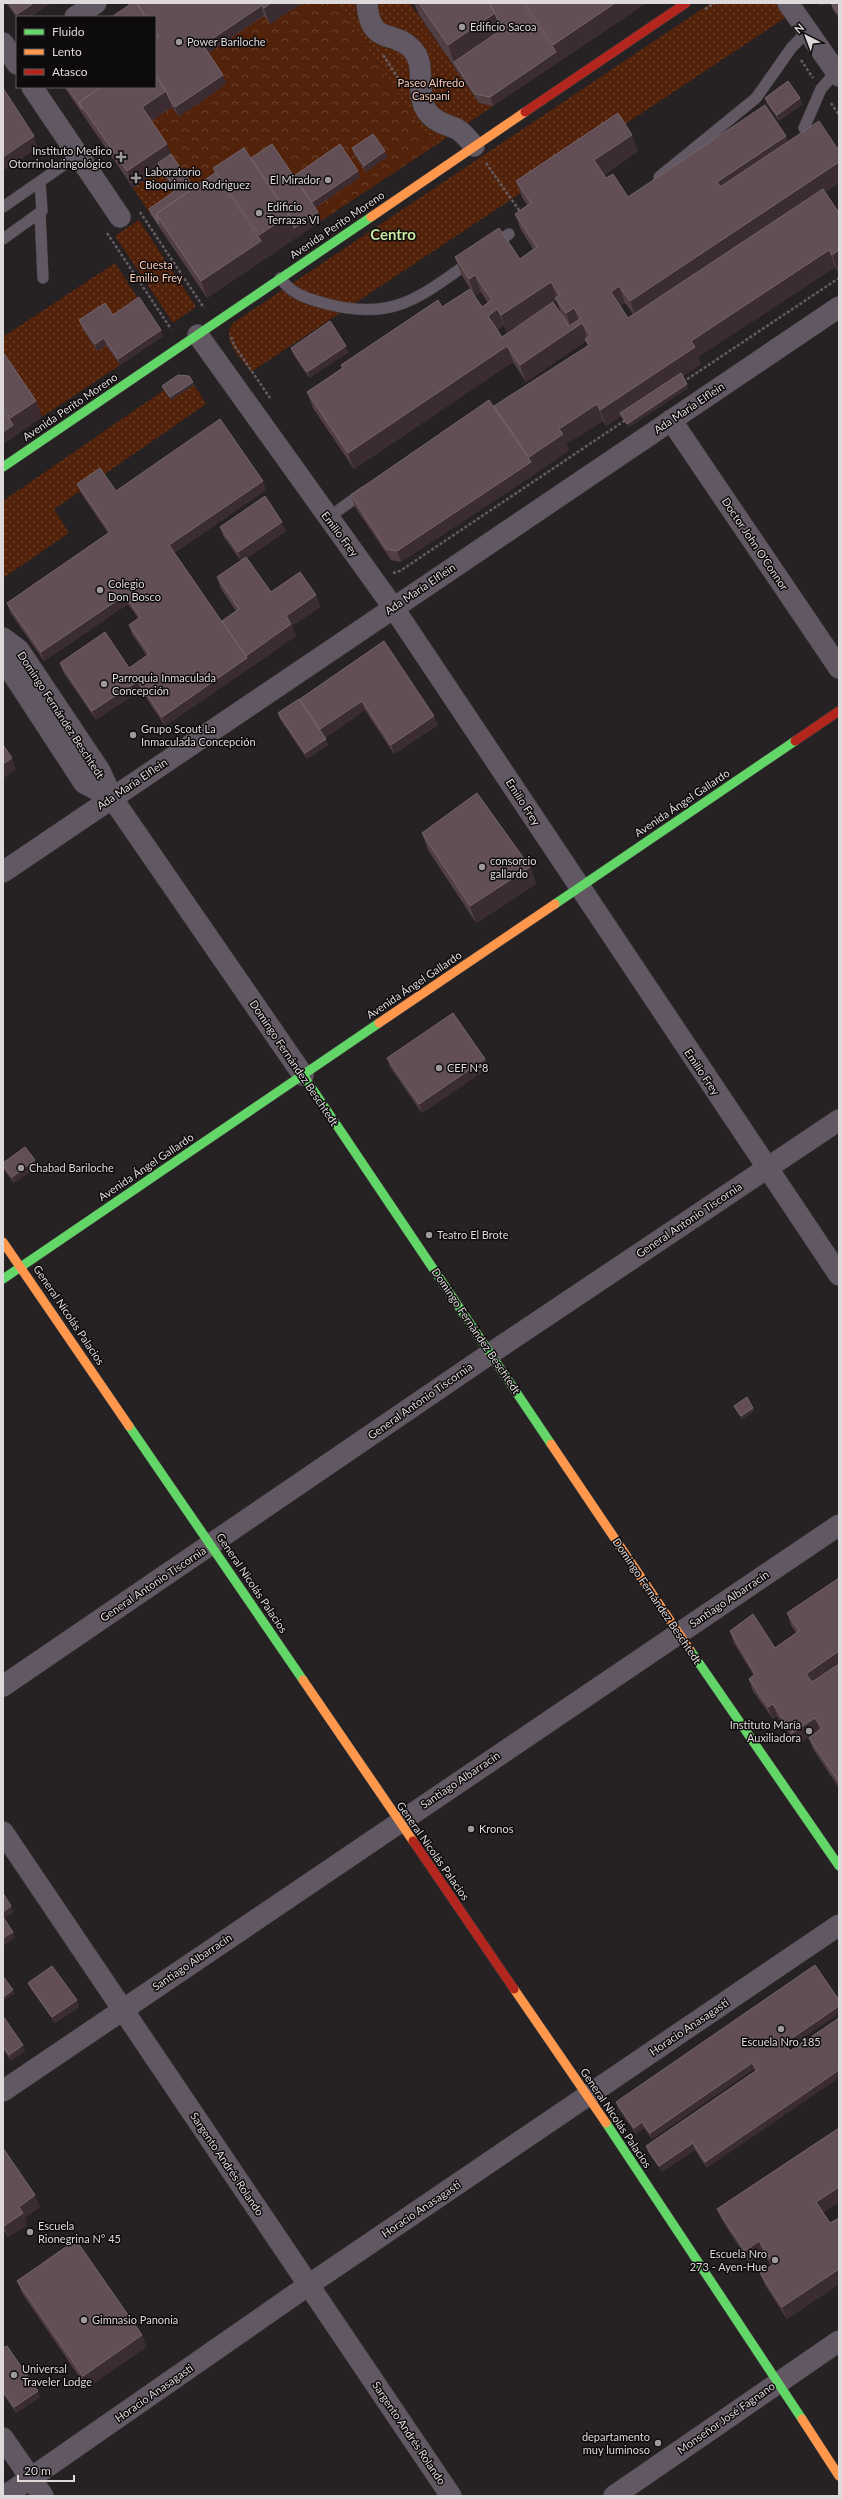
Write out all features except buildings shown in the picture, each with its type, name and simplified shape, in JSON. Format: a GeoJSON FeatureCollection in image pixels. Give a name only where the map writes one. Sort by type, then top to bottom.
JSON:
{"type":"FeatureCollection","features":[{"type":"Feature","properties":{"kind":"street"},"geometry":{"type":"LineString","coordinates":[[76,16],[96,3]]}},
{"type":"Feature","properties":{"kind":"street"},"geometry":{"type":"LineString","coordinates":[[367,3],[371,23],[378,33],[412,48],[418,57],[420,95],[423,104],[430,114],[440,122],[458,130],[474,146]]}},
{"type":"Feature","properties":{"kind":"street","name":"Avenida Perito Moreno"},"geometry":{"type":"LineString","coordinates":[[3,467],[686,3]]}},
{"type":"Feature","properties":{"kind":"street"},"geometry":{"type":"LineString","coordinates":[[788,3],[837,74]]}},
{"type":"Feature","properties":{"kind":"street"},"geometry":{"type":"LineString","coordinates":[[33,88],[122,219]]}},
{"type":"Feature","properties":{"kind":"street","name":"Ada María Elflein"},"geometry":{"type":"LineString","coordinates":[[3,872],[839,307]]}},
{"type":"Feature","properties":{"kind":"street","name":"Emilio Frey"},"geometry":{"type":"LineString","coordinates":[[190,340],[328,517],[393,607],[578,887],[839,1275]]}},
{"type":"Feature","properties":{"kind":"street","name":"Doctor John O'Connor"},"geometry":{"type":"LineString","coordinates":[[671,420],[839,668]]}},
{"type":"Feature","properties":{"kind":"street","name":"Domingo Fernández Beschtedt"},"geometry":{"type":"LineString","coordinates":[[3,638],[19,650],[100,771],[112,798],[303,1075],[678,1633],[839,1866]]}},
{"type":"Feature","properties":{"kind":"street","name":"Domingo Fernández Beschtedt"},"geometry":{"type":"LineString","coordinates":[[3,659],[84,783],[112,798]]}},
{"type":"Feature","properties":{"kind":"street","name":"Avenida Ángel Gallardo"},"geometry":{"type":"LineString","coordinates":[[3,1279],[839,711]]}},
{"type":"Feature","properties":{"kind":"street","name":"General Antonio Tiscornia"},"geometry":{"type":"LineString","coordinates":[[3,1686],[212,1545],[491,1353],[839,1120]]}},
{"type":"Feature","properties":{"kind":"street","name":"General Nicolás Palacios"},"geometry":{"type":"LineString","coordinates":[[3,1242],[212,1545],[398,1822],[588,2097],[839,2476]]}},
{"type":"Feature","properties":{"kind":"street","name":"Santiago Albarracín"},"geometry":{"type":"LineString","coordinates":[[3,2091],[398,1822],[839,1525]]}},
{"type":"Feature","properties":{"kind":"street","name":"Sargento Andrés Rolando"},"geometry":{"type":"LineString","coordinates":[[3,1832],[122,2010],[310,2284],[451,2496]]}},
{"type":"Feature","properties":{"kind":"street","name":"Horacio Anasagasti"},"geometry":{"type":"LineString","coordinates":[[5,2496],[310,2284],[588,2097],[839,1925]]}},
{"type":"Feature","properties":{"kind":"street","name":"Monseñor José Fagnano"},"geometry":{"type":"LineString","coordinates":[[614,2496],[839,2341]]}},
{"type":"Feature","properties":{"kind":"street"},"geometry":{"type":"LineString","coordinates":[[3,2438],[43,2496]]}},
{"type":"Feature","properties":{"kind":"lane"},"geometry":{"type":"LineString","coordinates":[[659,177],[756,98],[792,48],[808,31]]}},
{"type":"Feature","properties":{"kind":"lane"},"geometry":{"type":"LineString","coordinates":[[804,128],[821,89],[837,74]]}},
{"type":"Feature","properties":{"kind":"lane"},"geometry":{"type":"LineString","coordinates":[[3,207],[78,155]]}},
{"type":"Feature","properties":{"kind":"lane"},"geometry":{"type":"LineString","coordinates":[[40,182],[43,278]]}},
{"type":"Feature","properties":{"kind":"lane"},"geometry":{"type":"LineString","coordinates":[[3,239],[40,214]]}},
{"type":"Feature","properties":{"kind":"lane"},"geometry":{"type":"LineString","coordinates":[[280,278],[289,290],[323,303],[345,308],[379,310],[394,308],[424,294],[509,234]]}},
{"type":"Feature","properties":{"kind":"lane"},"geometry":{"type":"LineString","coordinates":[[328,517],[375,483]]}},
{"type":"Feature","properties":{"kind":"path"},"geometry":{"type":"LineString","coordinates":[[378,49],[401,82]]}},
{"type":"Feature","properties":{"kind":"path"},"geometry":{"type":"LineString","coordinates":[[474,146],[524,218]]}},
{"type":"Feature","properties":{"kind":"path"},"geometry":{"type":"LineString","coordinates":[[122,219],[204,308]]}},
{"type":"Feature","properties":{"kind":"path"},"geometry":{"type":"LineString","coordinates":[[122,219],[190,340]]}},
{"type":"Feature","properties":{"kind":"path"},"geometry":{"type":"LineString","coordinates":[[682,383],[839,278]]}},
{"type":"Feature","properties":{"kind":"path"},"geometry":{"type":"LineString","coordinates":[[231,332],[234,345],[273,403]]}},
{"type":"Feature","properties":{"kind":"path"},"geometry":{"type":"LineString","coordinates":[[388,572],[400,572],[629,418]]}},
{"type":"Feature","properties":{"kind":"green space"},"geometry":{"type":"Polygon","coordinates":[[[302,3],[337,3],[433,147],[321,221],[295,182],[203,203],[148,123],[172,107],[179,116],[226,84],[207,54],[264,15],[270,24],[302,3]]]}},
{"type":"Feature","properties":{"kind":"green space","name":"Paseo Alfredo Caspani"},"geometry":{"type":"Polygon","coordinates":[[[337,3],[410,3],[479,103],[493,106],[433,147],[337,3]]]}},
{"type":"Feature","properties":{"kind":"green space"},"geometry":{"type":"Polygon","coordinates":[[[711,3],[779,3],[788,16],[251,372],[237,355],[230,342],[229,336],[233,323],[711,3]]]}},
{"type":"Feature","properties":{"kind":"green space"},"geometry":{"type":"Polygon","coordinates":[[[160,169],[178,196],[151,215],[133,188],[160,169]]]}},
{"type":"Feature","properties":{"kind":"green space","name":"Cuesta Emilio Frey"},"geometry":{"type":"Polygon","coordinates":[[[139,220],[196,307],[173,323],[115,236],[139,220]]]}},
{"type":"Feature","properties":{"kind":"green space"},"geometry":{"type":"Polygon","coordinates":[[[115,263],[141,303],[98,350],[106,345],[120,365],[42,417],[3,360],[3,337],[115,263]]]}},
{"type":"Feature","properties":{"kind":"green space"},"geometry":{"type":"Polygon","coordinates":[[[194,385],[206,404],[54,509],[69,533],[3,578],[3,501],[164,390],[171,400],[194,385]]]}},
{"type":"Feature","properties":{"kind":"traffic: fast"},"geometry":{"type":"LineString","coordinates":[[3,467],[371,217]]}},
{"type":"Feature","properties":{"kind":"traffic: fast"},"geometry":{"type":"LineString","coordinates":[[555,904],[795,741]]}},
{"type":"Feature","properties":{"kind":"traffic: fast"},"geometry":{"type":"LineString","coordinates":[[3,1279],[379,1023]]}},
{"type":"Feature","properties":{"kind":"traffic: fast"},"geometry":{"type":"LineString","coordinates":[[303,1075],[551,1444]]}},
{"type":"Feature","properties":{"kind":"traffic: fast"},"geometry":{"type":"LineString","coordinates":[[129,1426],[303,1680]]}},
{"type":"Feature","properties":{"kind":"traffic: fast"},"geometry":{"type":"LineString","coordinates":[[690,1650],[839,1866]]}},
{"type":"Feature","properties":{"kind":"traffic: fast"},"geometry":{"type":"LineString","coordinates":[[606,2123],[802,2419]]}},
{"type":"Feature","properties":{"kind":"traffic: slow"},"geometry":{"type":"LineString","coordinates":[[371,217],[525,112]]}},
{"type":"Feature","properties":{"kind":"traffic: slow"},"geometry":{"type":"LineString","coordinates":[[379,1023],[555,904]]}},
{"type":"Feature","properties":{"kind":"traffic: slow"},"geometry":{"type":"LineString","coordinates":[[3,1242],[129,1426]]}},
{"type":"Feature","properties":{"kind":"traffic: slow"},"geometry":{"type":"LineString","coordinates":[[551,1444],[690,1650]]}},
{"type":"Feature","properties":{"kind":"traffic: slow"},"geometry":{"type":"LineString","coordinates":[[303,1680],[413,1841]]}},
{"type":"Feature","properties":{"kind":"traffic: slow"},"geometry":{"type":"LineString","coordinates":[[514,1989],[606,2123]]}},
{"type":"Feature","properties":{"kind":"traffic: slow"},"geometry":{"type":"LineString","coordinates":[[802,2419],[839,2476]]}},
{"type":"Feature","properties":{"kind":"traffic: jam"},"geometry":{"type":"LineString","coordinates":[[525,112],[686,3]]}},
{"type":"Feature","properties":{"kind":"traffic: jam"},"geometry":{"type":"LineString","coordinates":[[795,741],[839,711]]}},
{"type":"Feature","properties":{"kind":"traffic: jam"},"geometry":{"type":"LineString","coordinates":[[413,1841],[514,1989]]}},
{"type":"Feature","properties":{"kind":"place","name":"Edificio Sacoa"},"geometry":{"type":"Point","coordinates":[462,27]}},
{"type":"Feature","properties":{"kind":"place","name":"Power Bariloche"},"geometry":{"type":"Point","coordinates":[179,42]}},
{"type":"Feature","properties":{"kind":"place","name":"Instituto Medico Otorrinolaringológico"},"geometry":{"type":"Point","coordinates":[121,157]}},
{"type":"Feature","properties":{"kind":"place","name":"Laboratorio Bioquimico Rodriguez"},"geometry":{"type":"Point","coordinates":[136,178]}},
{"type":"Feature","properties":{"kind":"place","name":"El Mirador"},"geometry":{"type":"Point","coordinates":[328,180]}},
{"type":"Feature","properties":{"kind":"place","name":"Edificio Terrazas VI"},"geometry":{"type":"Point","coordinates":[259,213]}},
{"type":"Feature","properties":{"kind":"place","name":"Colegio Don Bosco"},"geometry":{"type":"Point","coordinates":[100,590]}},
{"type":"Feature","properties":{"kind":"place","name":"Parroquia Inmaculada Concepción"},"geometry":{"type":"Point","coordinates":[104,684]}},
{"type":"Feature","properties":{"kind":"place","name":"Grupo Scout La Inmaculada Concepción"},"geometry":{"type":"Point","coordinates":[133,735]}},
{"type":"Feature","properties":{"kind":"place","name":"consorcio gallardo"},"geometry":{"type":"Point","coordinates":[482,867]}},
{"type":"Feature","properties":{"kind":"place","name":"CEF Nª8"},"geometry":{"type":"Point","coordinates":[439,1068]}},
{"type":"Feature","properties":{"kind":"place","name":"Chabad Bariloche"},"geometry":{"type":"Point","coordinates":[21,1168]}},
{"type":"Feature","properties":{"kind":"place","name":"Teatro El Brote"},"geometry":{"type":"Point","coordinates":[429,1235]}},
{"type":"Feature","properties":{"kind":"place","name":"Instituto María Auxiliadora"},"geometry":{"type":"Point","coordinates":[809,1731]}},
{"type":"Feature","properties":{"kind":"place","name":"Kronos"},"geometry":{"type":"Point","coordinates":[471,1829]}},
{"type":"Feature","properties":{"kind":"place","name":"Escuela Nro 185"},"geometry":{"type":"Point","coordinates":[781,2029]}},
{"type":"Feature","properties":{"kind":"place","name":"Escuela Rionegrina N° 45"},"geometry":{"type":"Point","coordinates":[30,2232]}},
{"type":"Feature","properties":{"kind":"place","name":"Escuela Nro 273 - Ayen-Hue"},"geometry":{"type":"Point","coordinates":[775,2260]}},
{"type":"Feature","properties":{"kind":"place","name":"Gimnasio Panonia"},"geometry":{"type":"Point","coordinates":[84,2320]}},
{"type":"Feature","properties":{"kind":"place","name":"Universal Traveler Lodge"},"geometry":{"type":"Point","coordinates":[14,2375]}},
{"type":"Feature","properties":{"kind":"place","name":"departamento muy luminoso"},"geometry":{"type":"Point","coordinates":[658,2443]}},
{"type":"Feature","properties":{"kind":"district","name":"Centro"},"geometry":{"type":"Point","coordinates":[393,235]}}]}
